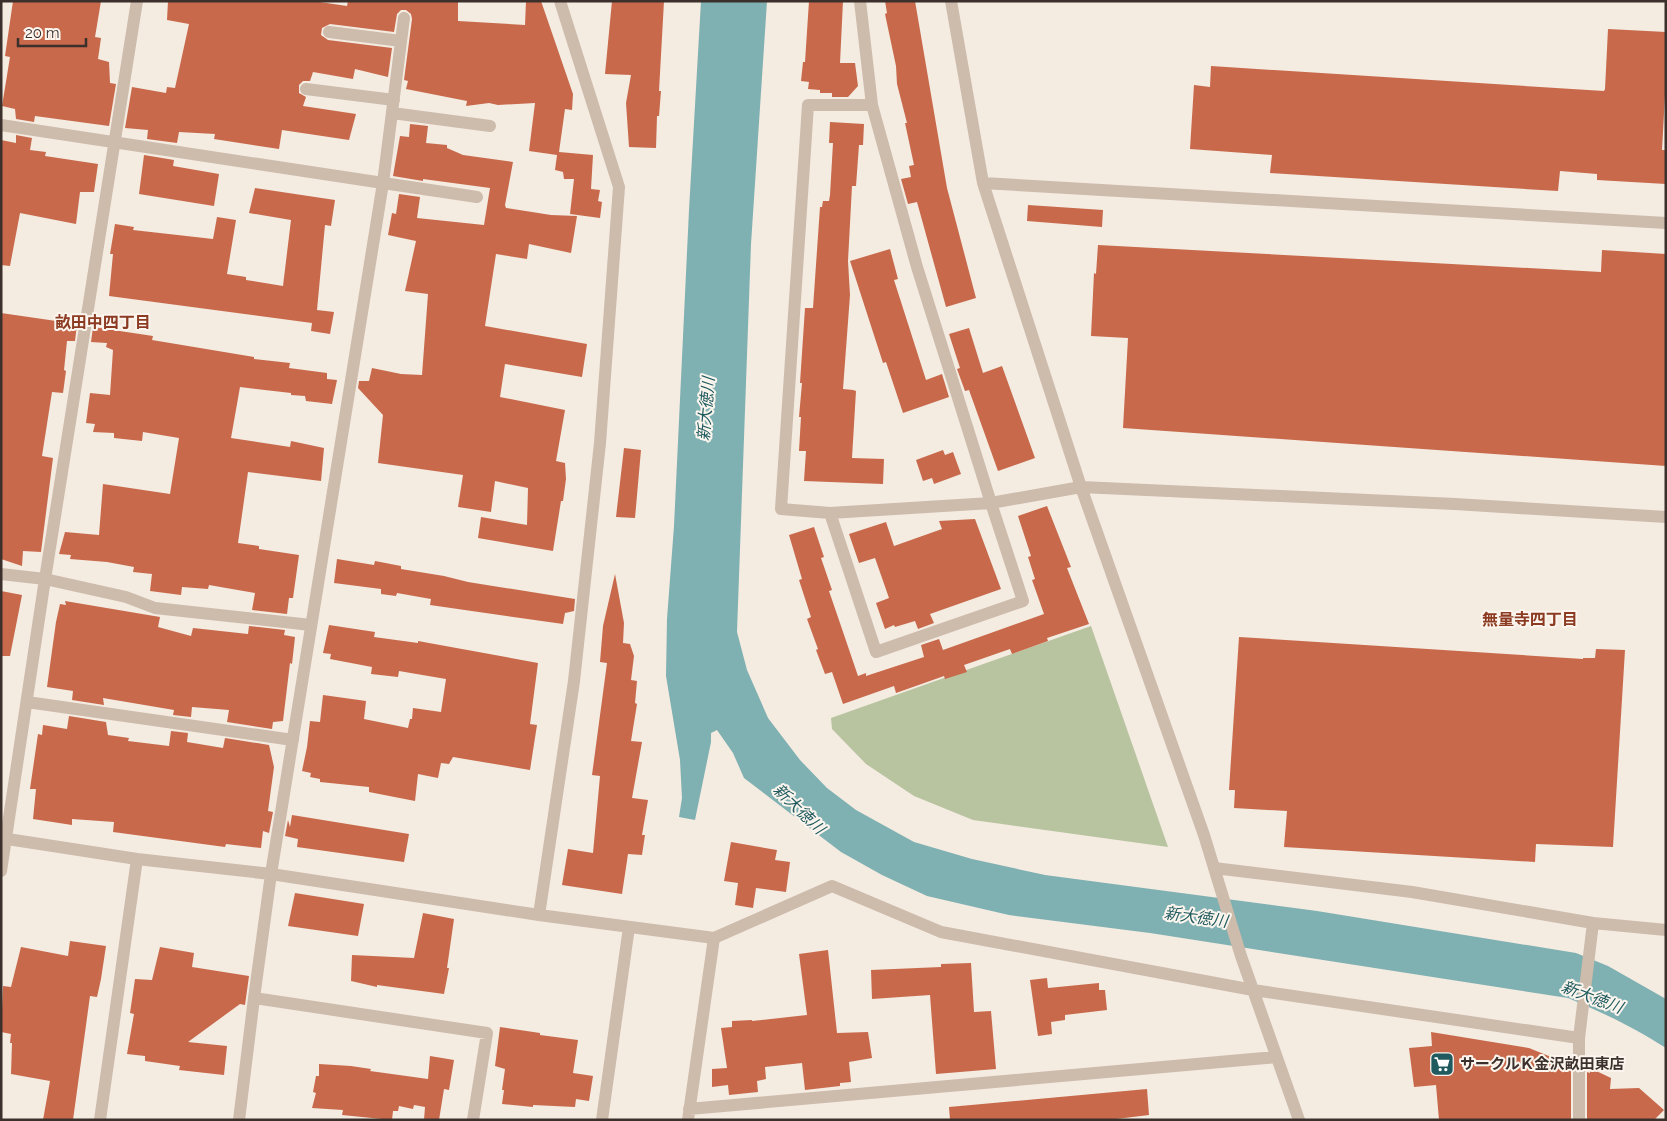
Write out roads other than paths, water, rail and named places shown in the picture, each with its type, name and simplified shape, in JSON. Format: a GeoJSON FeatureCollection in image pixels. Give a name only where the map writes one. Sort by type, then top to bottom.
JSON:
{"type":"FeatureCollection","features":[{"type":"Feature","properties":{"kind":"street"},"geometry":{"type":"LineString","coordinates":[[1,871],[4,838],[137,1]]}},
{"type":"Feature","properties":{"kind":"street"},"geometry":{"type":"LineString","coordinates":[[539,915],[574,681],[600,444],[619,187],[560,1]]}},
{"type":"Feature","properties":{"kind":"street"},"geometry":{"type":"LineString","coordinates":[[830,513],[876,652],[1023,601],[990,503],[917,267],[872,104],[860,1]]}},
{"type":"Feature","properties":{"kind":"street"},"geometry":{"type":"LineString","coordinates":[[951,1],[983,183],[1081,487],[1204,835],[1241,956],[1299,1120]]}},
{"type":"Feature","properties":{"kind":"street"},"geometry":{"type":"LineString","coordinates":[[240,1120],[271,874],[383,183],[404,18]]}},
{"type":"Feature","properties":{"kind":"street"},"geometry":{"type":"LineString","coordinates":[[328,32],[401,41]]}},
{"type":"Feature","properties":{"kind":"street"},"geometry":{"type":"LineString","coordinates":[[306,89],[490,126]]}},
{"type":"Feature","properties":{"kind":"street"},"geometry":{"type":"LineString","coordinates":[[872,104],[808,105],[782,509],[830,513],[990,503],[1081,487],[1455,504],[1666,517]]}},
{"type":"Feature","properties":{"kind":"street"},"geometry":{"type":"LineString","coordinates":[[1,125],[477,197]]}},
{"type":"Feature","properties":{"kind":"street"},"geometry":{"type":"LineString","coordinates":[[983,183],[1666,223]]}},
{"type":"Feature","properties":{"kind":"street"},"geometry":{"type":"LineString","coordinates":[[1,574],[45,579],[126,597],[155,608],[311,625]]}},
{"type":"Feature","properties":{"kind":"street"},"geometry":{"type":"LineString","coordinates":[[26,702],[293,740]]}},
{"type":"Feature","properties":{"kind":"street"},"geometry":{"type":"LineString","coordinates":[[4,838],[137,859],[271,874],[539,915],[714,938],[832,886],[942,932],[1253,990],[1580,1038]]}},
{"type":"Feature","properties":{"kind":"street"},"geometry":{"type":"LineString","coordinates":[[100,1120],[137,859]]}},
{"type":"Feature","properties":{"kind":"street"},"geometry":{"type":"LineString","coordinates":[[1214,868],[1412,892],[1592,927],[1666,930]]}},
{"type":"Feature","properties":{"kind":"street"},"geometry":{"type":"LineString","coordinates":[[602,1120],[628,927]]}},
{"type":"Feature","properties":{"kind":"street"},"geometry":{"type":"LineString","coordinates":[[1580,1120],[1580,1038],[1592,927]]}},
{"type":"Feature","properties":{"kind":"street"},"geometry":{"type":"LineString","coordinates":[[714,938],[688,1114],[1276,1057]]}},
{"type":"Feature","properties":{"kind":"street"},"geometry":{"type":"LineString","coordinates":[[254,998],[487,1033],[473,1120]]}},
{"type":"Feature","properties":{"kind":"water","name":"新大徳川"},"geometry":{"type":"Polygon","coordinates":[[[701,1],[767,1],[751,244],[737,632],[747,670],[768,718],[800,760],[827,788],[856,810],[914,842],[972,859],[1045,875],[1317,911],[1576,953],[1608,966],[1666,999],[1666,1048],[1642,1033],[1568,998],[1150,933],[1009,915],[927,896],[882,875],[841,852],[744,778],[733,753],[717,730],[711,733],[711,742],[695,820],[679,817],[682,798],[680,760],[666,676],[667,619],[674,526],[701,1]]]}},
{"type":"Feature","properties":{"kind":"place","name":"サークルＫ金沢畝田東店"},"geometry":{"type":"Point","coordinates":[1442,1064]}},
{"type":"Feature","properties":{"kind":"district","name":"畝田中四丁目"},"geometry":{"type":"Point","coordinates":[103,322]}},
{"type":"Feature","properties":{"kind":"district","name":"無量寺四丁目"},"geometry":{"type":"Point","coordinates":[1530,619]}}]}
